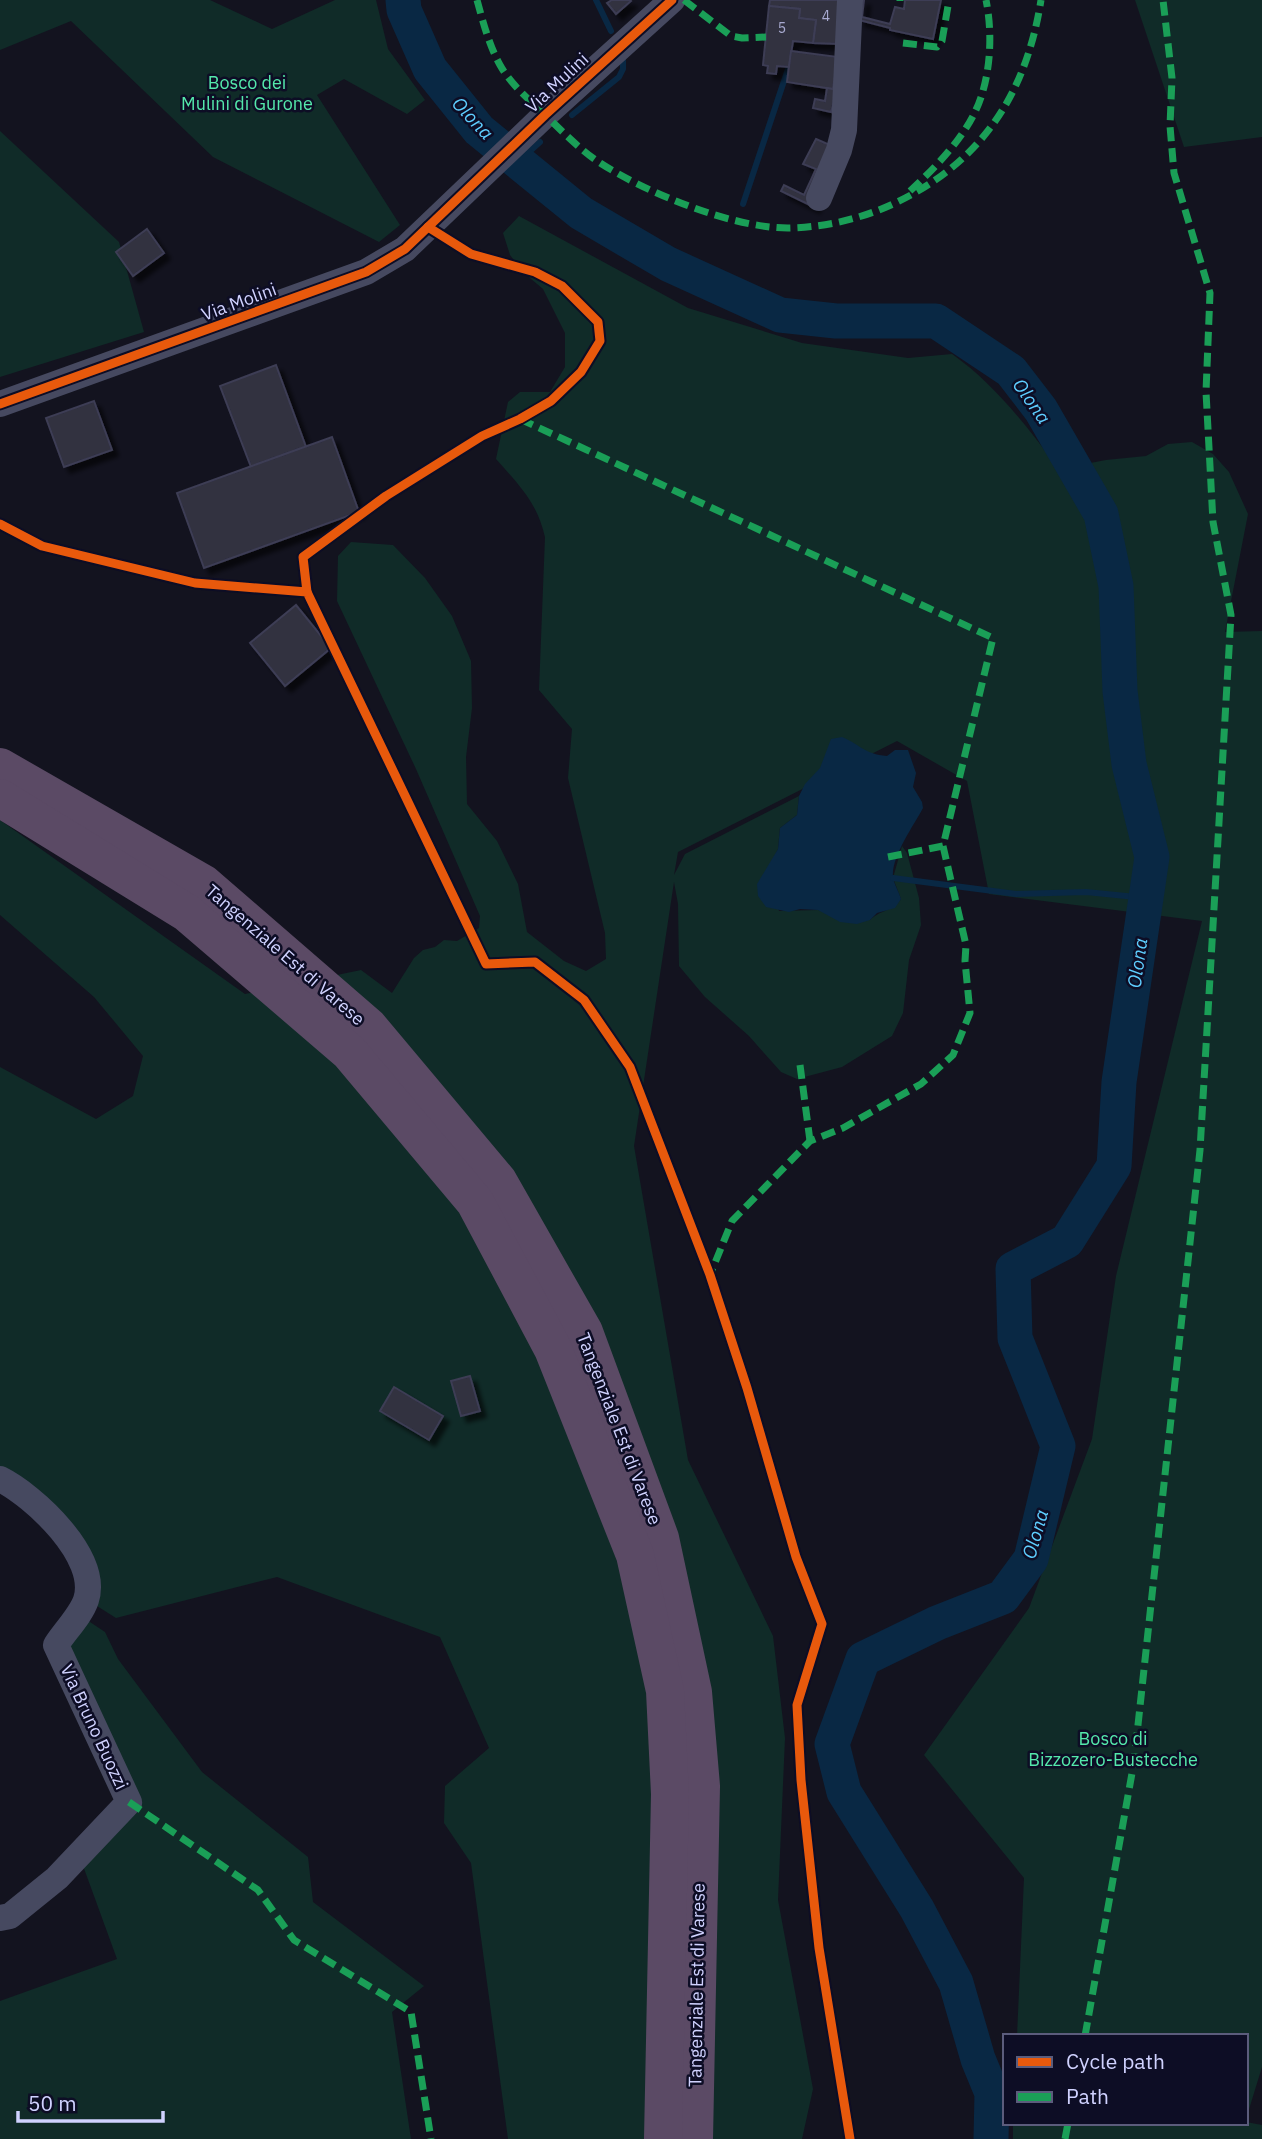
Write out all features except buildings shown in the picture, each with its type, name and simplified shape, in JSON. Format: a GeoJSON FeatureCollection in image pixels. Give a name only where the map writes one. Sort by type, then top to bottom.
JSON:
{"type":"FeatureCollection","features":[{"type":"Feature","properties":{"kind":"highway","name":"Tangenziale Est di Varese"},"geometry":{"type":"LineString","coordinates":[[0,766],[204,884],[368,1026],[498,1181],[584,1332],[660,1538],[693,1692],[701,1787],[694,2139]]}},
{"type":"Feature","properties":{"kind":"highway","name":"Tangenziale Est di Varese"},"geometry":{"type":"LineString","coordinates":[[0,797],[187,913],[349,1052],[475,1202],[553,1349],[635,1555],[665,1691],[670,1794],[663,2139]]}},
{"type":"Feature","properties":{"kind":"street","name":"Via Mulini"},"geometry":{"type":"LineString","coordinates":[[466,191],[672,0]]}},
{"type":"Feature","properties":{"kind":"street"},"geometry":{"type":"LineString","coordinates":[[819,198],[845,130],[850,0]]}},
{"type":"Feature","properties":{"kind":"street","name":"Via Molini"},"geometry":{"type":"LineString","coordinates":[[0,404],[366,272],[405,249],[466,191]]}},
{"type":"Feature","properties":{"kind":"street","name":"Via Bruno Buozzi"},"geometry":{"type":"LineString","coordinates":[[0,1479],[44,1511],[73,1546],[88,1581],[86,1601],[56,1645],[129,1802],[57,1878],[10,1916],[0,1918]]}},
{"type":"Feature","properties":{"kind":"green space","name":"Bosco dei Mulini di Gurone"},"geometry":{"type":"Polygon","coordinates":[[[0,0],[210,0],[272,29],[335,0],[376,0],[388,49],[425,100],[407,114],[344,79],[317,95],[400,225],[379,242],[213,157],[71,21],[0,50],[0,0]]]}},
{"type":"Feature","properties":{"kind":"green space"},"geometry":{"type":"Polygon","coordinates":[[[1135,0],[1262,0],[1262,137],[1184,147],[1135,0]]]}},
{"type":"Feature","properties":{"kind":"green space"},"geometry":{"type":"Polygon","coordinates":[[[0,131],[119,242],[144,332],[0,377],[0,131]]]}},
{"type":"Feature","properties":{"kind":"green space","name":"Bosco di Bizzozero-Bustecche"},"geometry":{"type":"Polygon","coordinates":[[[519,216],[688,308],[802,343],[908,358],[952,354],[997,393],[1059,469],[1146,456],[1168,444],[1192,442],[1213,454],[1229,472],[1248,514],[1225,632],[1262,631],[1262,2067],[1248,2112],[1248,2034],[1017,2034],[1024,1878],[924,1755],[1029,1608],[1092,1439],[1116,1276],[1202,921],[989,894],[967,781],[897,741],[678,852],[674,875],[685,854],[799,796],[797,815],[780,828],[778,849],[770,865],[779,911],[818,910],[870,920],[901,899],[893,878],[902,846],[907,853],[919,898],[921,925],[909,960],[903,1013],[892,1036],[842,1067],[797,1079],[781,1072],[749,1036],[705,997],[679,966],[678,904],[674,882],[634,1146],[688,1460],[773,1636],[785,1738],[778,1900],[813,2089],[802,2139],[508,2139],[471,1863],[444,1823],[445,1786],[489,1748],[440,1637],[277,1577],[116,1618],[97,1606],[96,1583],[0,1471],[0,1067],[96,1119],[133,1096],[143,1056],[94,997],[0,915],[0,820],[245,994],[361,970],[392,993],[414,958],[423,950],[435,947],[444,940],[457,941],[479,928],[480,916],[416,769],[337,601],[338,556],[351,542],[393,545],[425,578],[452,616],[471,661],[472,708],[466,757],[467,804],[497,841],[518,884],[527,932],[564,961],[586,971],[606,959],[605,933],[568,778],[572,729],[539,690],[545,537],[532,504],[496,459],[508,402],[520,392],[550,392],[565,367],[565,333],[543,289],[524,273],[510,255],[503,233],[519,216]]]}},
{"type":"Feature","properties":{"kind":"green space"},"geometry":{"type":"Polygon","coordinates":[[[87,1620],[105,1632],[118,1659],[202,1772],[308,1857],[313,1902],[424,1986],[392,2012],[411,2139],[0,2139],[0,2001],[117,1959],[82,1863],[126,1816],[67,1649],[87,1620]]]}},
{"type":"Feature","properties":{"kind":"green space"},"geometry":{"type":"Polygon","coordinates":[[[1248,2122],[1262,2125],[1262,2139],[1013,2139],[1013,2125],[1248,2125],[1248,2122]]]}},
{"type":"Feature","properties":{"kind":"water"},"geometry":{"type":"Polygon","coordinates":[[[842,737],[879,755],[887,756],[895,750],[908,750],[916,773],[913,787],[923,808],[899,851],[893,869],[901,899],[895,908],[877,913],[870,920],[857,924],[840,922],[818,910],[800,909],[789,912],[766,907],[758,896],[757,884],[778,849],[780,828],[797,815],[799,796],[805,784],[820,768],[831,739],[842,737]]]}},
{"type":"Feature","properties":{"kind":"waterway","name":"Olona"},"geometry":{"type":"LineString","coordinates":[[403,0],[404,10],[430,69],[479,130],[581,213],[668,264],[780,315],[836,321],[936,321],[1011,371],[1041,410],[1101,514],[1116,586],[1120,691],[1129,764],[1152,857],[1119,1082],[1114,1166],[1067,1241],[1013,1269],[1015,1338],[1058,1446],[1031,1559],[1003,1597],[937,1623],[863,1659],[832,1744],[844,1792],[917,1909],[956,1983],[978,2059],[992,2093],[991,2139]]}},
{"type":"Feature","properties":{"kind":"waterway"},"geometry":{"type":"LineString","coordinates":[[596,0],[611,31]]}},
{"type":"Feature","properties":{"kind":"waterway"},"geometry":{"type":"LineString","coordinates":[[572,115],[619,77],[623,69],[623,59]]}},
{"type":"Feature","properties":{"kind":"waterway"},"geometry":{"type":"LineString","coordinates":[[743,204],[788,69]]}},
{"type":"Feature","properties":{"kind":"waterway"},"geometry":{"type":"LineString","coordinates":[[518,162],[540,142]]}},
{"type":"Feature","properties":{"kind":"waterway"},"geometry":{"type":"LineString","coordinates":[[893,878],[1016,894],[1086,892],[1146,898]]}},
{"type":"Feature","properties":{"kind":"marked path"},"geometry":{"type":"LineString","coordinates":[[477,0],[493,50],[509,78],[569,138],[597,161],[639,185],[690,206],[743,222],[790,228],[830,224],[881,209],[924,187],[951,168],[975,146],[1011,95],[1024,66],[1041,0]]}},
{"type":"Feature","properties":{"kind":"marked path"},"geometry":{"type":"LineString","coordinates":[[684,0],[731,36],[766,37]]}},
{"type":"Feature","properties":{"kind":"marked path"},"geometry":{"type":"LineString","coordinates":[[903,43],[937,47],[942,41],[949,0]]}},
{"type":"Feature","properties":{"kind":"marked path"},"geometry":{"type":"LineString","coordinates":[[910,191],[955,144],[975,112],[984,85],[989,56],[986,0]]}},
{"type":"Feature","properties":{"kind":"marked path"},"geometry":{"type":"LineString","coordinates":[[1085,2034],[1134,1762],[1200,1150],[1231,615],[1213,522],[1206,392],[1210,293],[1174,173],[1170,126],[1172,78],[1163,0]]}},
{"type":"Feature","properties":{"kind":"marked path"},"geometry":{"type":"LineString","coordinates":[[520,419],[993,638],[943,846],[966,945],[970,1013],[953,1055],[921,1084],[843,1128],[810,1141],[732,1221],[710,1275]]}},
{"type":"Feature","properties":{"kind":"marked path"},"geometry":{"type":"LineString","coordinates":[[888,857],[943,846]]}},
{"type":"Feature","properties":{"kind":"marked path"},"geometry":{"type":"LineString","coordinates":[[800,1065],[810,1141]]}},
{"type":"Feature","properties":{"kind":"marked path"},"geometry":{"type":"LineString","coordinates":[[129,1802],[258,1890],[294,1940],[411,2012],[431,2139]]}},
{"type":"Feature","properties":{"kind":"marked path"},"geometry":{"type":"LineString","coordinates":[[1065,2139],[1068,2125]]}},
{"type":"Feature","properties":{"kind":"cycle path"},"geometry":{"type":"LineString","coordinates":[[0,404],[366,272],[405,249],[545,115],[672,0]]}},
{"type":"Feature","properties":{"kind":"cycle path"},"geometry":{"type":"LineString","coordinates":[[307,592],[303,557],[386,496],[482,436],[551,401],[581,372],[600,341],[598,322],[562,286],[535,272],[471,254],[428,227]]}},
{"type":"Feature","properties":{"kind":"cycle path"},"geometry":{"type":"LineString","coordinates":[[0,524],[42,546],[195,583],[307,592],[486,964],[535,962],[584,1000],[630,1067],[710,1275],[747,1388],[796,1557],[822,1624],[797,1705],[801,1780],[819,1948],[850,2139]]}}]}
